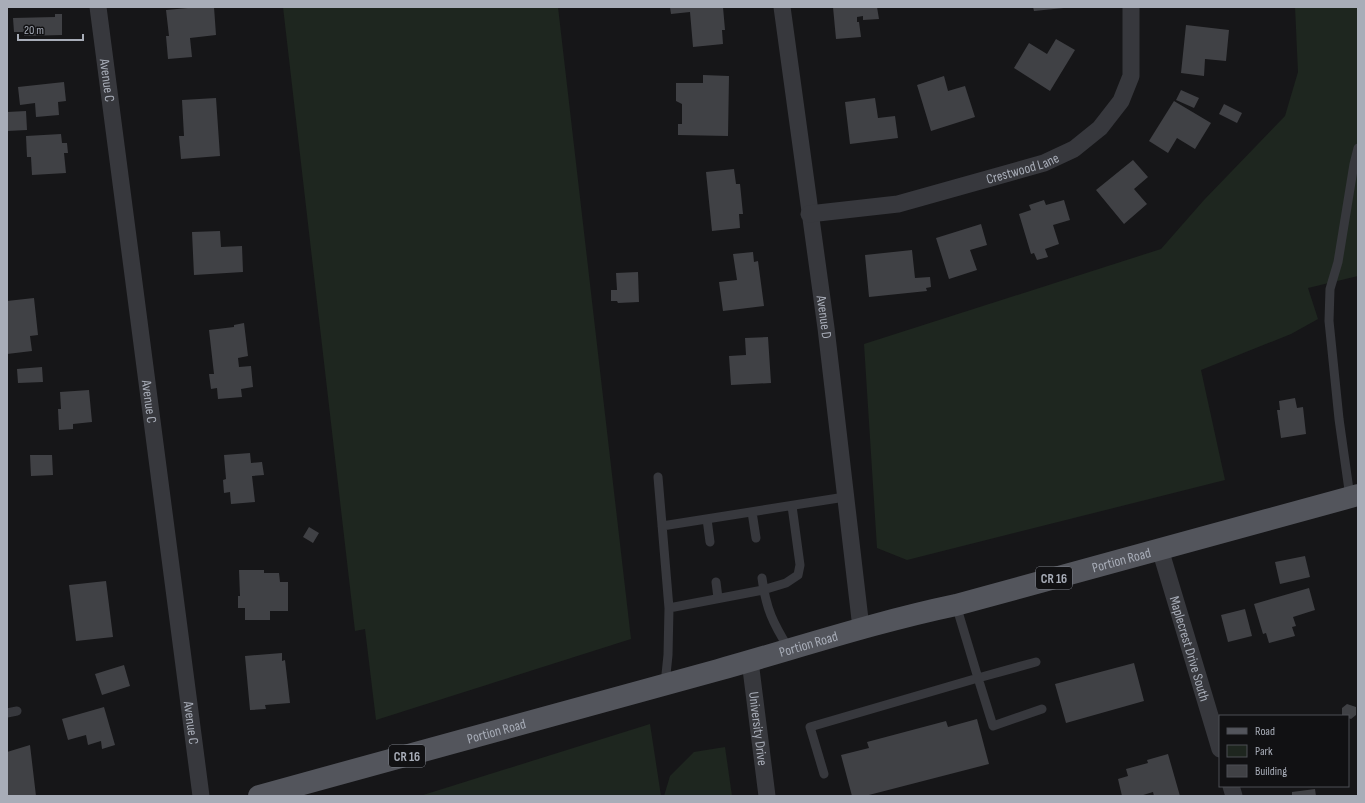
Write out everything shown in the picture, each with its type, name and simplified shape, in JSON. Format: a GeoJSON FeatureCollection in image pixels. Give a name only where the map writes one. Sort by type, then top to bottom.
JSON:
{"type":"FeatureCollection","features":[{"type":"Feature","properties":{"kind":"main road","name":"Portion Road"},"geometry":{"type":"LineString","coordinates":[[259,796],[750,661],[912,614],[956,605],[1354,496]]}},
{"type":"Feature","properties":{"kind":"street","name":"Avenue C"},"geometry":{"type":"LineString","coordinates":[[98,7],[201,796]]}},
{"type":"Feature","properties":{"kind":"street","name":"Avenue D"},"geometry":{"type":"LineString","coordinates":[[782,7],[809,214],[826,328],[861,628]]}},
{"type":"Feature","properties":{"kind":"street","name":"Crestwood Lane"},"geometry":{"type":"LineString","coordinates":[[809,214],[898,204],[1044,163],[1074,149],[1100,128],[1121,101],[1131,76],[1131,7]]}},
{"type":"Feature","properties":{"kind":"street","name":"Maplecrest Drive South"},"geometry":{"type":"LineString","coordinates":[[1160,549],[1219,746]]}},
{"type":"Feature","properties":{"kind":"street","name":"University Drive"},"geometry":{"type":"LineString","coordinates":[[750,661],[767,796]]}},
{"type":"Feature","properties":{"kind":"lane"},"geometry":{"type":"LineString","coordinates":[[1354,496],[1339,419],[1330,329],[1330,289],[1338,262],[1358,148]]}},
{"type":"Feature","properties":{"kind":"lane"},"geometry":{"type":"LineString","coordinates":[[658,477],[669,608],[668,655],[665,684]]}},
{"type":"Feature","properties":{"kind":"lane"},"geometry":{"type":"LineString","coordinates":[[662,526],[845,497]]}},
{"type":"Feature","properties":{"kind":"lane"},"geometry":{"type":"LineString","coordinates":[[669,608],[763,590],[786,583],[798,576],[800,565],[792,506]]}},
{"type":"Feature","properties":{"kind":"lane"},"geometry":{"type":"LineString","coordinates":[[752,512],[756,538]]}},
{"type":"Feature","properties":{"kind":"lane"},"geometry":{"type":"LineString","coordinates":[[707,519],[710,542]]}},
{"type":"Feature","properties":{"kind":"lane"},"geometry":{"type":"LineString","coordinates":[[762,578],[763,590],[774,626],[789,649]]}},
{"type":"Feature","properties":{"kind":"lane"},"geometry":{"type":"LineString","coordinates":[[716,582],[718,598]]}},
{"type":"Feature","properties":{"kind":"lane"},"geometry":{"type":"LineString","coordinates":[[956,605],[993,726],[1042,709]]}},
{"type":"Feature","properties":{"kind":"lane"},"geometry":{"type":"LineString","coordinates":[[824,774],[810,727],[1036,662]]}},
{"type":"Feature","properties":{"kind":"lane"},"geometry":{"type":"LineString","coordinates":[[7,713],[17,711]]}},
{"type":"Feature","properties":{"kind":"green space"},"geometry":{"type":"Polygon","coordinates":[[[283,7],[558,7],[631,639],[376,720],[365,629],[355,631],[283,7]]]}},
{"type":"Feature","properties":{"kind":"green space"},"geometry":{"type":"Polygon","coordinates":[[[1295,7],[1358,7],[1358,276],[1308,288],[1318,319],[1291,334],[1201,370],[1225,480],[907,560],[877,548],[864,344],[1161,249],[1204,200],[1285,116],[1298,72],[1295,7]]]}},
{"type":"Feature","properties":{"kind":"green space"},"geometry":{"type":"Polygon","coordinates":[[[650,724],[661,796],[420,796],[650,724]]]}},
{"type":"Feature","properties":{"kind":"green space"},"geometry":{"type":"Polygon","coordinates":[[[725,747],[732,796],[664,796],[670,776],[694,752],[725,747]]]}},
{"type":"Feature","properties":{"kind":"building"},"geometry":{"type":"Polygon","coordinates":[[[214,7],[216,35],[190,38],[192,57],[168,59],[166,36],[169,36],[166,10],[214,7]]]}},
{"type":"Feature","properties":{"kind":"building"},"geometry":{"type":"Polygon","coordinates":[[[670,7],[723,7],[725,30],[722,30],[723,44],[693,47],[690,12],[671,14],[670,7]]]}},
{"type":"Feature","properties":{"kind":"building"},"geometry":{"type":"Polygon","coordinates":[[[833,7],[877,7],[879,19],[863,20],[863,16],[857,17],[861,37],[836,39],[833,7]]]}},
{"type":"Feature","properties":{"kind":"building"},"geometry":{"type":"Polygon","coordinates":[[[1033,7],[1064,7],[1064,8],[1034,11],[1033,7]]]}},
{"type":"Feature","properties":{"kind":"building"},"geometry":{"type":"Polygon","coordinates":[[[55,14],[62,14],[62,35],[24,36],[24,32],[14,32],[13,18],[55,17],[55,14]]]}},
{"type":"Feature","properties":{"kind":"building"},"geometry":{"type":"Polygon","coordinates":[[[1186,25],[1229,30],[1226,61],[1205,59],[1204,76],[1181,73],[1186,25]]]}},
{"type":"Feature","properties":{"kind":"building"},"geometry":{"type":"Polygon","coordinates":[[[1056,39],[1075,50],[1050,91],[1014,68],[1029,43],[1047,54],[1056,39]]]}},
{"type":"Feature","properties":{"kind":"building"},"geometry":{"type":"Polygon","coordinates":[[[703,75],[729,76],[728,136],[678,135],[678,124],[682,124],[682,104],[676,101],[676,83],[703,83],[703,75]]]}},
{"type":"Feature","properties":{"kind":"building"},"geometry":{"type":"Polygon","coordinates":[[[944,76],[948,91],[965,86],[975,117],[931,131],[917,85],[944,76]]]}},
{"type":"Feature","properties":{"kind":"building"},"geometry":{"type":"Polygon","coordinates":[[[64,82],[66,101],[58,102],[59,115],[36,117],[35,103],[20,105],[18,87],[64,82]]]}},
{"type":"Feature","properties":{"kind":"building"},"geometry":{"type":"Polygon","coordinates":[[[1181,90],[1199,98],[1194,108],[1176,100],[1181,90]]]}},
{"type":"Feature","properties":{"kind":"building"},"geometry":{"type":"Polygon","coordinates":[[[216,98],[220,156],[181,159],[179,136],[184,136],[182,100],[216,98]]]}},
{"type":"Feature","properties":{"kind":"building"},"geometry":{"type":"Polygon","coordinates":[[[875,98],[878,118],[895,116],[898,138],[850,144],[845,102],[875,98]]]}},
{"type":"Feature","properties":{"kind":"building"},"geometry":{"type":"Polygon","coordinates":[[[1174,101],[1211,123],[1195,149],[1177,138],[1168,153],[1149,141],[1174,101]]]}},
{"type":"Feature","properties":{"kind":"building"},"geometry":{"type":"Polygon","coordinates":[[[1224,104],[1242,113],[1237,123],[1219,114],[1224,104]]]}},
{"type":"Feature","properties":{"kind":"building"},"geometry":{"type":"Polygon","coordinates":[[[26,111],[27,130],[7,131],[7,112],[26,111]]]}},
{"type":"Feature","properties":{"kind":"building"},"geometry":{"type":"Polygon","coordinates":[[[61,134],[62,143],[67,143],[68,153],[64,153],[66,173],[32,175],[31,157],[27,157],[26,136],[61,134]]]}},
{"type":"Feature","properties":{"kind":"building"},"geometry":{"type":"Polygon","coordinates":[[[1133,160],[1148,177],[1134,189],[1147,204],[1124,224],[1096,190],[1133,160]]]}},
{"type":"Feature","properties":{"kind":"building"},"geometry":{"type":"Polygon","coordinates":[[[734,169],[736,184],[740,184],[743,214],[739,214],[740,228],[712,231],[706,172],[734,169]]]}},
{"type":"Feature","properties":{"kind":"building"},"geometry":{"type":"Polygon","coordinates":[[[1044,200],[1046,205],[1064,200],[1070,220],[1053,225],[1059,244],[1045,249],[1048,257],[1037,260],[1034,253],[1031,254],[1019,214],[1031,210],[1029,205],[1044,200]]]}},
{"type":"Feature","properties":{"kind":"building"},"geometry":{"type":"Polygon","coordinates":[[[981,224],[987,245],[970,250],[977,270],[949,279],[936,238],[981,224]]]}},
{"type":"Feature","properties":{"kind":"building"},"geometry":{"type":"Polygon","coordinates":[[[220,231],[221,247],[242,246],[243,272],[194,275],[192,232],[220,231]]]}},
{"type":"Feature","properties":{"kind":"building"},"geometry":{"type":"Polygon","coordinates":[[[912,250],[915,278],[930,277],[931,287],[926,288],[927,291],[869,297],[865,255],[912,250]]]}},
{"type":"Feature","properties":{"kind":"building"},"geometry":{"type":"Polygon","coordinates":[[[753,252],[754,262],[758,261],[764,306],[723,311],[719,282],[737,280],[733,254],[753,252]]]}},
{"type":"Feature","properties":{"kind":"building"},"geometry":{"type":"Polygon","coordinates":[[[638,272],[639,302],[618,303],[617,301],[611,301],[611,290],[617,290],[616,273],[638,272]]]}},
{"type":"Feature","properties":{"kind":"building"},"geometry":{"type":"Polygon","coordinates":[[[34,298],[38,335],[30,336],[32,351],[7,354],[7,301],[34,298]]]}},
{"type":"Feature","properties":{"kind":"building"},"geometry":{"type":"Polygon","coordinates":[[[244,323],[248,356],[238,358],[239,367],[251,366],[253,387],[241,389],[242,397],[218,399],[217,388],[211,389],[209,374],[214,374],[209,330],[234,327],[234,325],[244,323]]]}},
{"type":"Feature","properties":{"kind":"building"},"geometry":{"type":"Polygon","coordinates":[[[768,337],[771,383],[731,385],[729,356],[746,355],[745,338],[768,337]]]}},
{"type":"Feature","properties":{"kind":"building"},"geometry":{"type":"Polygon","coordinates":[[[42,367],[43,382],[18,383],[17,369],[42,367]]]}},
{"type":"Feature","properties":{"kind":"building"},"geometry":{"type":"Polygon","coordinates":[[[89,390],[92,422],[73,424],[73,429],[59,430],[58,409],[61,409],[60,392],[89,390]]]}},
{"type":"Feature","properties":{"kind":"building"},"geometry":{"type":"Polygon","coordinates":[[[1295,398],[1297,408],[1303,407],[1306,434],[1281,438],[1277,410],[1280,410],[1279,401],[1295,398]]]}},
{"type":"Feature","properties":{"kind":"building"},"geometry":{"type":"Polygon","coordinates":[[[250,453],[251,463],[262,462],[264,475],[252,476],[255,502],[231,504],[230,492],[224,493],[223,480],[226,479],[224,455],[250,453]]]}},
{"type":"Feature","properties":{"kind":"building"},"geometry":{"type":"Polygon","coordinates":[[[30,455],[52,455],[53,475],[31,476],[30,455]]]}},
{"type":"Feature","properties":{"kind":"building"},"geometry":{"type":"Polygon","coordinates":[[[309,527],[319,533],[313,543],[303,537],[309,527]]]}},
{"type":"Feature","properties":{"kind":"building"},"geometry":{"type":"Polygon","coordinates":[[[1305,556],[1310,577],[1280,584],[1275,562],[1305,556]]]}},
{"type":"Feature","properties":{"kind":"building"},"geometry":{"type":"Polygon","coordinates":[[[239,570],[264,570],[264,573],[279,573],[280,582],[288,582],[288,611],[270,611],[270,620],[245,620],[245,608],[238,608],[238,596],[240,596],[239,570]]]}},
{"type":"Feature","properties":{"kind":"building"},"geometry":{"type":"Polygon","coordinates":[[[106,581],[113,637],[76,641],[69,585],[106,581]]]}},
{"type":"Feature","properties":{"kind":"building"},"geometry":{"type":"Polygon","coordinates":[[[1309,588],[1315,610],[1293,617],[1296,626],[1292,627],[1295,636],[1269,643],[1266,633],[1263,634],[1254,604],[1309,588]]]}},
{"type":"Feature","properties":{"kind":"building"},"geometry":{"type":"Polygon","coordinates":[[[1245,609],[1252,636],[1228,642],[1221,615],[1245,609]]]}},
{"type":"Feature","properties":{"kind":"building"},"geometry":{"type":"Polygon","coordinates":[[[282,653],[282,661],[285,660],[290,703],[265,705],[266,709],[250,710],[245,656],[282,653]]]}},
{"type":"Feature","properties":{"kind":"building"},"geometry":{"type":"Polygon","coordinates":[[[1134,663],[1144,701],[1066,723],[1055,684],[1134,663]]]}},
{"type":"Feature","properties":{"kind":"building"},"geometry":{"type":"Polygon","coordinates":[[[124,665],[130,686],[102,695],[95,674],[124,665]]]}},
{"type":"Feature","properties":{"kind":"building"},"geometry":{"type":"Polygon","coordinates":[[[1347,704],[1356,707],[1356,715],[1351,719],[1349,718],[1349,715],[1342,715],[1342,708],[1347,704]]]}},
{"type":"Feature","properties":{"kind":"building"},"geometry":{"type":"Polygon","coordinates":[[[104,707],[115,745],[102,749],[101,741],[88,745],[86,735],[68,740],[62,719],[104,707]]]}},
{"type":"Feature","properties":{"kind":"building"},"geometry":{"type":"Polygon","coordinates":[[[977,719],[989,764],[865,796],[852,796],[841,755],[869,748],[867,742],[946,721],[948,727],[977,719]]]}},
{"type":"Feature","properties":{"kind":"building"},"geometry":{"type":"Polygon","coordinates":[[[30,745],[36,796],[7,796],[7,752],[30,745]]]}},
{"type":"Feature","properties":{"kind":"building"},"geometry":{"type":"Polygon","coordinates":[[[1168,754],[1180,796],[1154,796],[1153,792],[1140,796],[1122,796],[1118,779],[1128,776],[1126,769],[1148,763],[1147,760],[1168,754]]]}},
{"type":"Feature","properties":{"kind":"building"},"geometry":{"type":"Polygon","coordinates":[[[1315,789],[1316,796],[1292,796],[1292,792],[1315,789]]]}}]}
